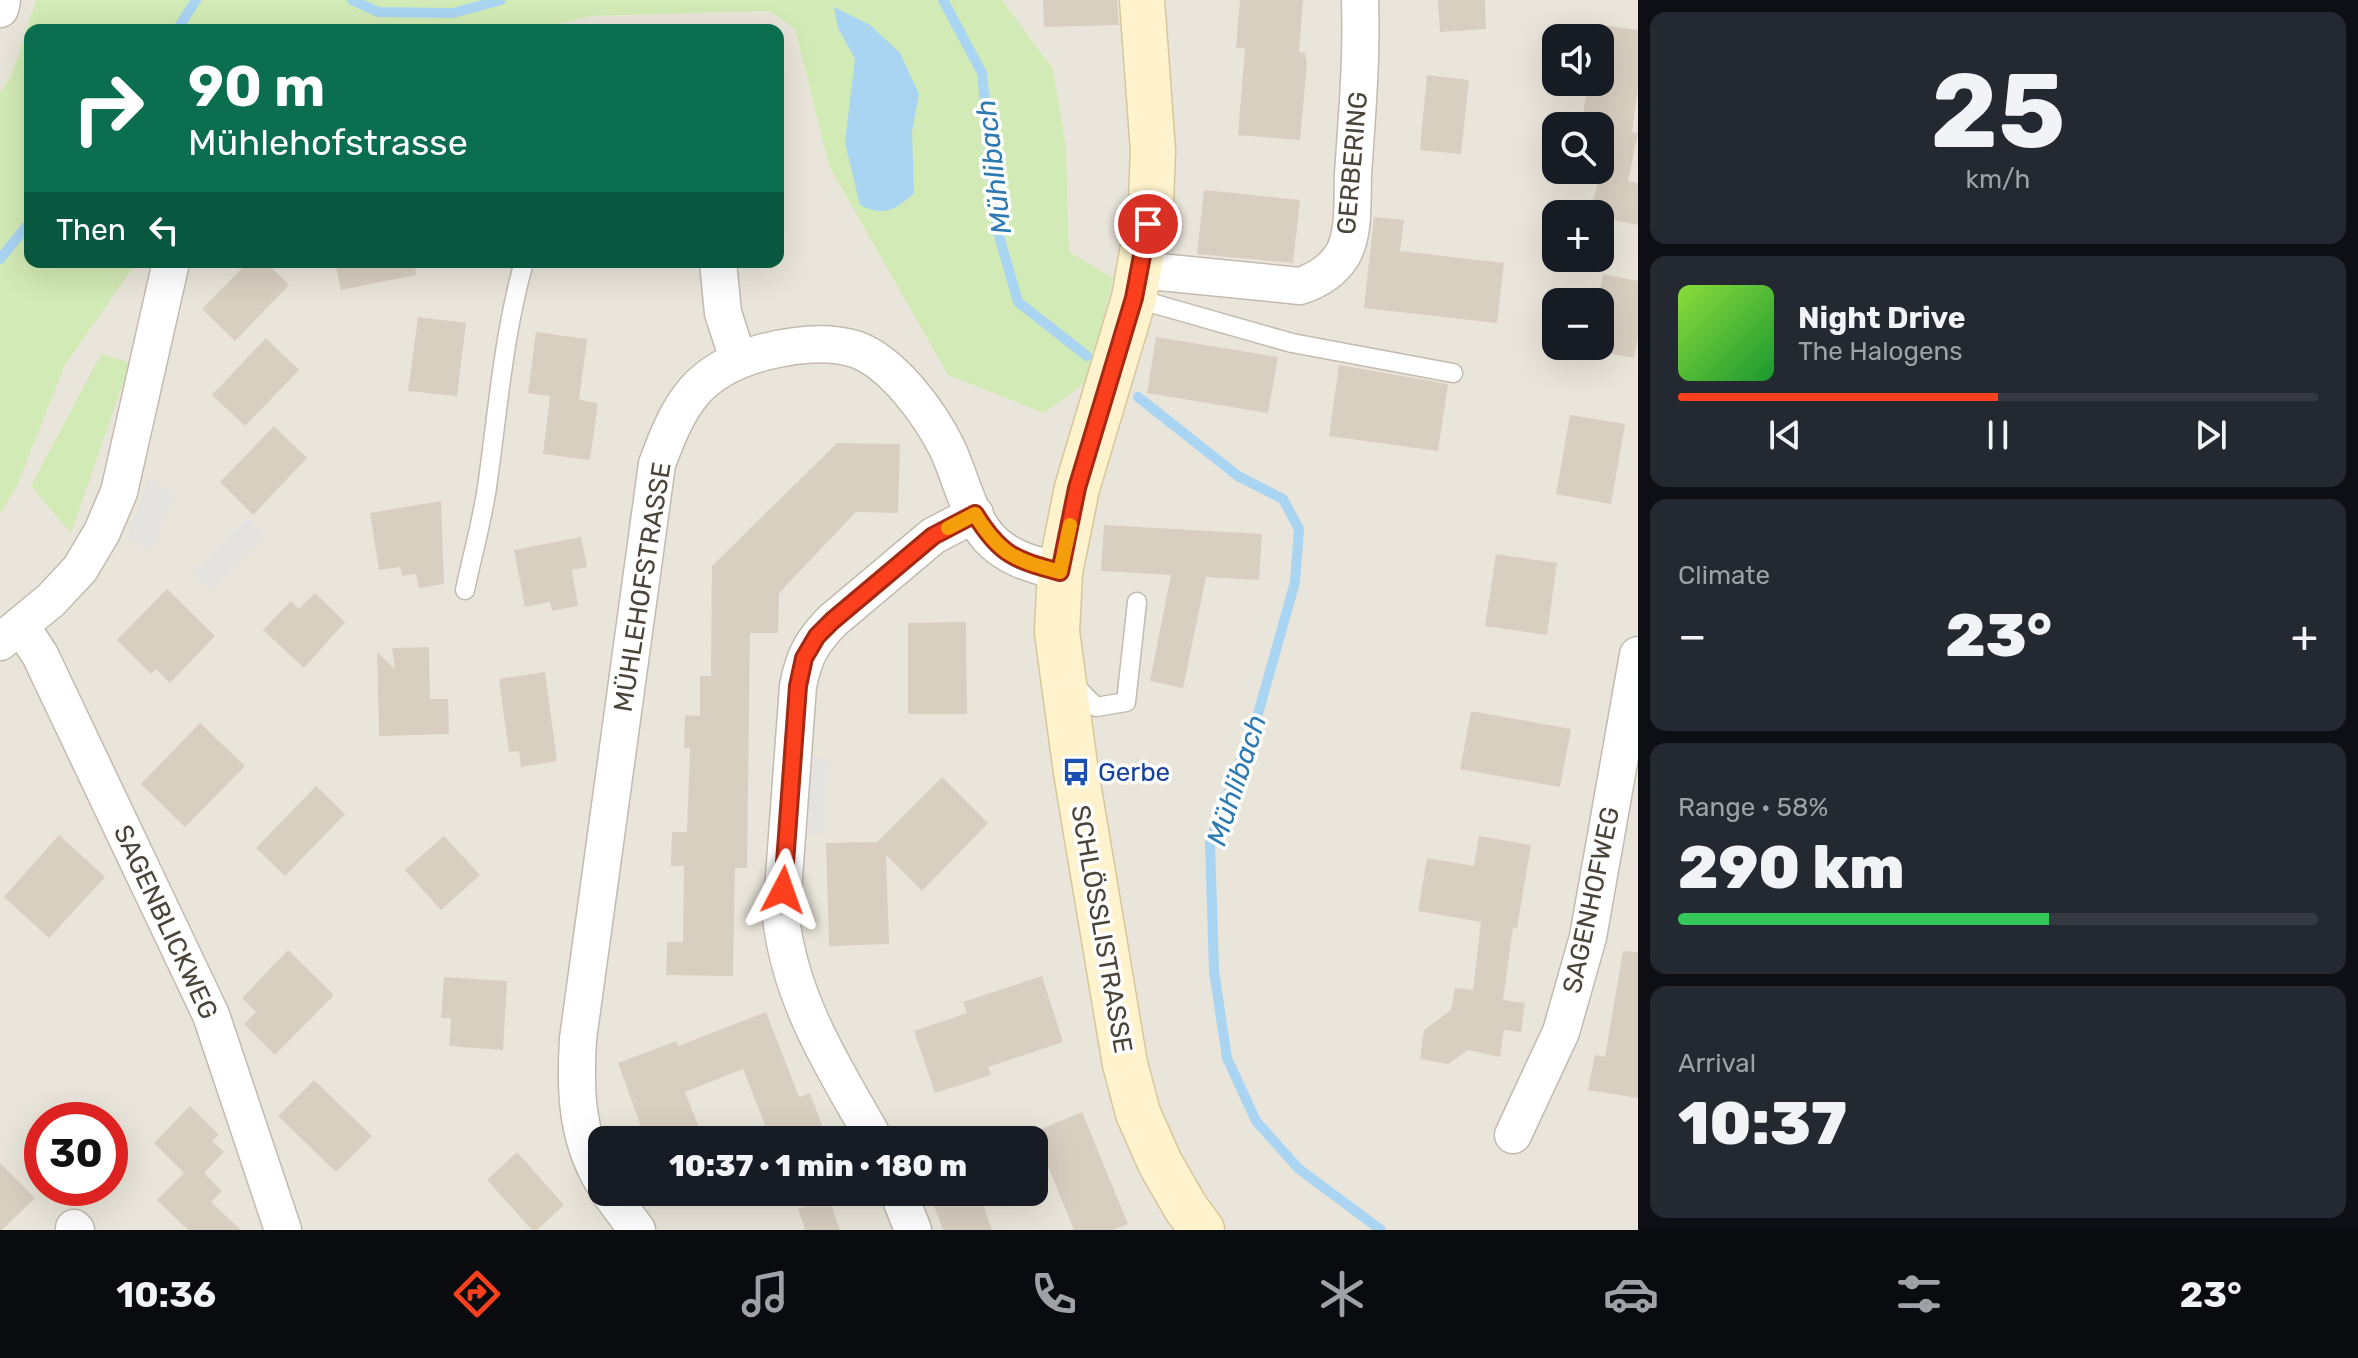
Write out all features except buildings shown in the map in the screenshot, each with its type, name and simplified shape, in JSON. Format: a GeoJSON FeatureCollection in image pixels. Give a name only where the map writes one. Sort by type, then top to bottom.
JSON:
{"type":"FeatureCollection","features":[{"type":"Feature","properties":{"kind":"main road","name":"SCHLÖSSLISTRASSE"},"geometry":{"type":"LineString","coordinates":[[1142,0],[1153,151],[1151,201],[1137,284],[1077,488],[1060,572],[1057,632],[1076,772],[1125,1064],[1138,1113],[1160,1163],[1202,1230]]}},
{"type":"Feature","properties":{"kind":"street"},"geometry":{"type":"LineString","coordinates":[[0,9],[2,0]]}},
{"type":"Feature","properties":{"kind":"street","name":"GERBERING"},"geometry":{"type":"LineString","coordinates":[[1137,284],[1300,286],[1320,279],[1335,265],[1345,251],[1350,222],[1361,45],[1360,0]]}},
{"type":"Feature","properties":{"kind":"street"},"geometry":{"type":"LineString","coordinates":[[11,634],[51,600],[80,569],[102,532],[119,492],[170,268]]}},
{"type":"Feature","properties":{"kind":"street"},"geometry":{"type":"LineString","coordinates":[[719,268],[723,313],[738,359]]}},
{"type":"Feature","properties":{"kind":"street","name":"MÜHLEHOFSTRASSE"},"geometry":{"type":"LineString","coordinates":[[588,1148],[582,1135],[575,1088],[578,1039],[657,464],[674,419],[694,390],[719,369],[738,359],[792,345],[854,349],[873,358],[892,372],[927,416],[947,448],[975,514],[989,538],[1008,554],[1060,572]]}},
{"type":"Feature","properties":{"kind":"street"},"geometry":{"type":"LineString","coordinates":[[867,1126],[821,1044],[796,988],[785,953],[781,918],[798,686],[804,658],[817,636],[832,621],[933,536],[975,514]]}},
{"type":"Feature","properties":{"kind":"street","name":"SAGENBLICKWEG"},"geometry":{"type":"LineString","coordinates":[[11,634],[40,655],[211,1015],[283,1230]]}},
{"type":"Feature","properties":{"kind":"street","name":"SAGENHOFWEG"},"geometry":{"type":"LineString","coordinates":[[1513,1135],[1561,1032],[1588,937],[1638,655]]}},
{"type":"Feature","properties":{"kind":"street"},"geometry":{"type":"LineString","coordinates":[[619,1206],[637,1230]]}},
{"type":"Feature","properties":{"kind":"street"},"geometry":{"type":"LineString","coordinates":[[904,1206],[913,1230]]}},
{"type":"Feature","properties":{"kind":"lane"},"geometry":{"type":"LineString","coordinates":[[465,590],[486,490],[503,351],[522,268]]}},
{"type":"Feature","properties":{"kind":"lane"},"geometry":{"type":"LineString","coordinates":[[1137,284],[1292,343],[1453,373]]}},
{"type":"Feature","properties":{"kind":"lane"},"geometry":{"type":"LineString","coordinates":[[1062,672],[1096,707],[1126,702],[1137,602]]}},
{"type":"Feature","properties":{"kind":"shaded area"},"geometry":{"type":"Polygon","coordinates":[[[0,0],[36,0],[28,24],[24,24],[24,37],[12,74],[0,92],[0,0]]]}},
{"type":"Feature","properties":{"kind":"shaded area"},"geometry":{"type":"Polygon","coordinates":[[[1002,0],[1638,0],[1638,1230],[0,1230],[0,513],[16,488],[65,365],[133,268],[784,268],[784,24],[559,24],[590,16],[769,11],[795,29],[829,166],[1069,253],[1066,146],[1053,69],[1002,0]]]}},
{"type":"Feature","properties":{"kind":"shaded area"},"geometry":{"type":"Polygon","coordinates":[[[148,478],[175,495],[163,516],[162,529],[148,551],[127,538],[148,478]]]}},
{"type":"Feature","properties":{"kind":"shaded area"},"geometry":{"type":"Polygon","coordinates":[[[247,517],[265,535],[212,591],[193,573],[247,517]]]}},
{"type":"Feature","properties":{"kind":"shaded area"},"geometry":{"type":"Polygon","coordinates":[[[804,757],[828,759],[823,834],[799,833],[804,757]]]}},
{"type":"Feature","properties":{"kind":"green space"},"geometry":{"type":"Polygon","coordinates":[[[36,0],[1002,0],[1053,69],[1066,146],[1069,252],[1113,278],[1089,380],[1044,413],[948,375],[829,166],[795,29],[769,11],[590,16],[559,24],[28,24],[36,0]]]}},
{"type":"Feature","properties":{"kind":"green space"},"geometry":{"type":"Polygon","coordinates":[[[24,37],[24,268],[133,268],[65,365],[16,488],[0,513],[0,92],[12,74],[24,37]]]}},
{"type":"Feature","properties":{"kind":"green space"},"geometry":{"type":"Polygon","coordinates":[[[101,354],[130,363],[71,533],[31,486],[101,354]]]}},
{"type":"Feature","properties":{"kind":"water"},"geometry":{"type":"Polygon","coordinates":[[[834,7],[870,25],[900,53],[919,94],[912,131],[914,193],[889,210],[876,211],[860,205],[845,142],[855,59],[838,28],[834,7]]]}},
{"type":"Feature","properties":{"kind":"waterway","name":"Mühlibach"},"geometry":{"type":"LineString","coordinates":[[181,24],[196,0]]}},
{"type":"Feature","properties":{"kind":"waterway","name":"Mühlibach"},"geometry":{"type":"LineString","coordinates":[[352,0],[378,12],[453,13],[501,0]]}},
{"type":"Feature","properties":{"kind":"waterway","name":"Mühlibach"},"geometry":{"type":"LineString","coordinates":[[943,0],[982,73],[998,232],[1018,302],[1087,356]]}},
{"type":"Feature","properties":{"kind":"waterway","name":"Mühlibach"},"geometry":{"type":"LineString","coordinates":[[0,259],[24,229]]}},
{"type":"Feature","properties":{"kind":"waterway","name":"Mühlibach"},"geometry":{"type":"LineString","coordinates":[[1138,397],[1238,476],[1283,499],[1299,529],[1295,582],[1258,714],[1210,841],[1214,971],[1227,1058],[1256,1121],[1299,1169],[1381,1230]]}},
{"type":"Feature","properties":{"kind":"slow traffic"},"geometry":{"type":"LineString","coordinates":[[948,528],[975,514],[989,538],[1008,554],[1060,572],[1070,525]]}},
{"type":"Feature","properties":{"kind":"place","name":"Gerbe"},"geometry":{"type":"Point","coordinates":[1076,772]}},
{"type":"Feature","properties":{"kind":"route"},"geometry":{"type":"LineString","coordinates":[[783,890],[798,686],[804,658],[817,636],[861,595],[933,536],[975,514],[989,538],[1008,554],[1060,572],[1077,488],[1134,298],[1148,224]]}}]}
